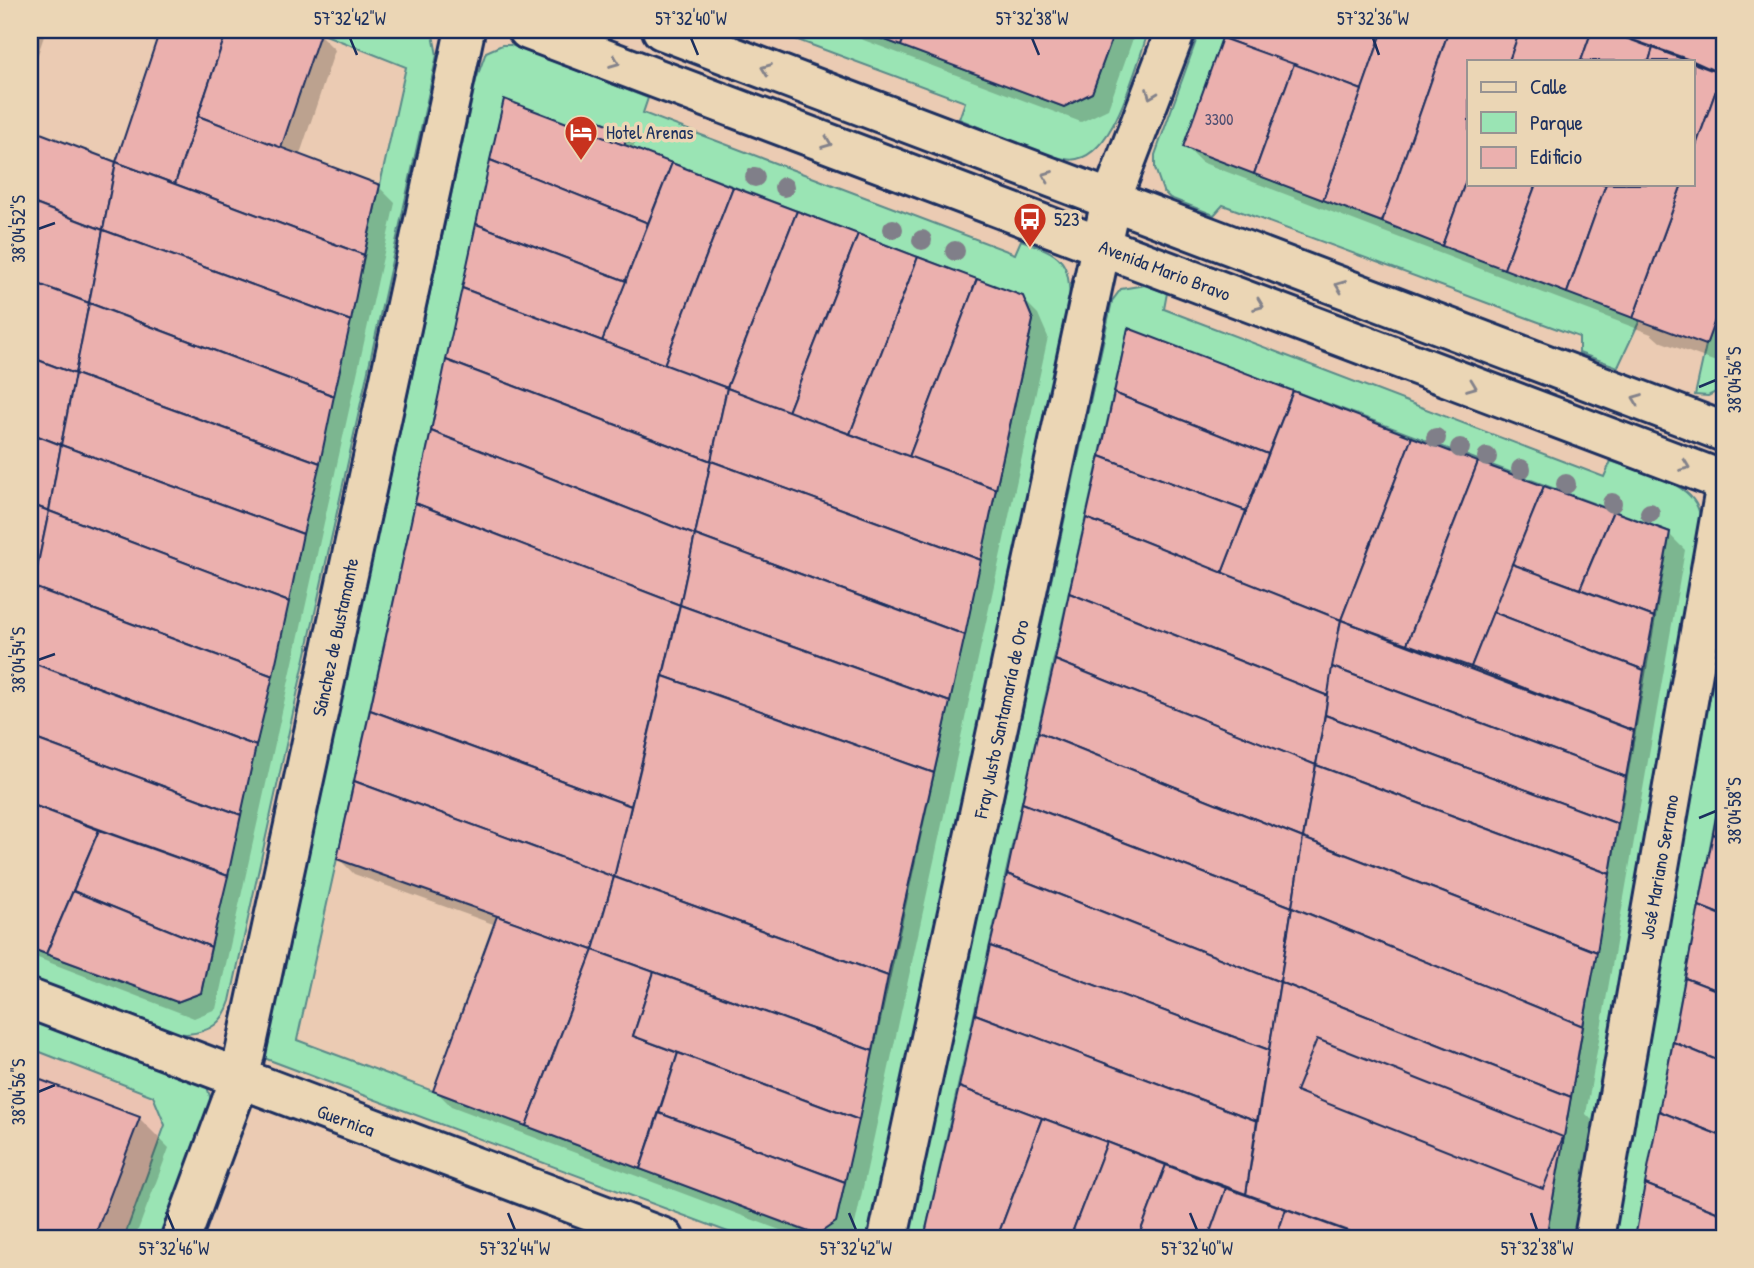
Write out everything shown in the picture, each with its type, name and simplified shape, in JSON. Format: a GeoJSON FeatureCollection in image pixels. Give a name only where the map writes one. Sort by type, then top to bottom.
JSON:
{"type":"FeatureCollection","features":[{"type":"Feature","properties":{"kind":"street","name":"Sánchez de Bustamante"},"geometry":{"type":"LineString","coordinates":[[181,1238],[239,1081],[465,30]]}},
{"type":"Feature","properties":{"kind":"street","name":"Avenida Mario Bravo"},"geometry":{"type":"LineString","coordinates":[[528,30],[1724,481]]}},
{"type":"Feature","properties":{"kind":"street"},"geometry":{"type":"LineString","coordinates":[[662,30],[1724,432]]}},
{"type":"Feature","properties":{"kind":"street","name":"Fray Justo Santamaría de Oro"},"geometry":{"type":"LineString","coordinates":[[888,1238],[1104,247],[1111,200],[1175,30]]}},
{"type":"Feature","properties":{"kind":"street","name":"José Mariano Serrano"},"geometry":{"type":"LineString","coordinates":[[1594,1238],[1724,495]]}},
{"type":"Feature","properties":{"kind":"street","name":"Guernica"},"geometry":{"type":"LineString","coordinates":[[30,999],[239,1081],[664,1238]]}},
{"type":"Feature","properties":{"kind":"shaded area"},"geometry":{"type":"Polygon","coordinates":[[[30,1048],[153,1096],[165,1125],[124,1238],[30,1238],[30,1048]]]}},
{"type":"Feature","properties":{"kind":"green space"},"geometry":{"type":"Polygon","coordinates":[[[313,30],[432,30],[437,55],[230,1001],[224,1015],[214,1025],[187,1034],[135,1020],[30,979],[30,948],[177,1002],[201,993],[406,67],[313,30]]]}},
{"type":"Feature","properties":{"kind":"green space"},"geometry":{"type":"Polygon","coordinates":[[[771,30],[859,30],[1064,107],[1092,93],[1115,30],[1149,30],[1120,111],[1109,132],[1097,148],[1082,158],[1065,159],[1026,147],[959,119],[965,102],[771,30]]]}},
{"type":"Feature","properties":{"kind":"green space"},"geometry":{"type":"Polygon","coordinates":[[[1200,30],[1225,30],[1184,147],[1640,320],[1618,367],[1579,353],[1579,337],[1223,205],[1214,215],[1170,198],[1163,191],[1155,168],[1155,155],[1200,30]]]}},
{"type":"Feature","properties":{"kind":"green space"},"geometry":{"type":"Polygon","coordinates":[[[502,45],[511,45],[648,98],[643,113],[1015,254],[1021,240],[1054,255],[1065,267],[1068,276],[1070,303],[867,1238],[744,1238],[264,1058],[476,80],[486,52],[502,45]],[[504,100],[297,1040],[816,1235],[836,1222],[1033,320],[1023,297],[624,145],[629,132],[580,113],[575,127],[504,100]]]}},
{"type":"Feature","properties":{"kind":"green space"},"geometry":{"type":"Polygon","coordinates":[[[1145,285],[1167,293],[1164,309],[1604,477],[1611,461],[1651,474],[1678,486],[1696,505],[1700,517],[1574,1238],[1546,1238],[1670,532],[1128,329],[924,1238],[908,1238],[1112,301],[1121,289],[1145,285]]]}},
{"type":"Feature","properties":{"kind":"green space"},"geometry":{"type":"Polygon","coordinates":[[[1724,295],[1724,388],[1708,396],[1695,395],[1706,345],[1724,295]]]}},
{"type":"Feature","properties":{"kind":"green space"},"geometry":{"type":"Polygon","coordinates":[[[1724,619],[1724,774],[1635,1238],[1611,1238],[1724,619]]]}},
{"type":"Feature","properties":{"kind":"green space"},"geometry":{"type":"Polygon","coordinates":[[[30,1013],[206,1083],[211,1100],[209,1110],[161,1238],[124,1238],[165,1125],[153,1096],[30,1048],[30,1013]]]}},
{"type":"Feature","properties":{"kind":"building"},"geometry":{"type":"Polygon","coordinates":[[[160,30],[227,30],[175,184],[116,162],[160,30]]]}},
{"type":"Feature","properties":{"kind":"building"},"geometry":{"type":"Polygon","coordinates":[[[227,30],[313,30],[320,33],[281,148],[198,116],[227,30]]]}},
{"type":"Feature","properties":{"kind":"building"},"geometry":{"type":"Polygon","coordinates":[[[859,30],[907,30],[901,46],[859,30]]]}},
{"type":"Feature","properties":{"kind":"building"},"geometry":{"type":"Polygon","coordinates":[[[907,30],[1115,30],[1092,93],[1064,107],[901,46],[907,30]]]}},
{"type":"Feature","properties":{"kind":"building"},"geometry":{"type":"Polygon","coordinates":[[[1225,30],[1383,30],[1362,90],[1222,38],[1225,30]]]}},
{"type":"Feature","properties":{"kind":"building"},"geometry":{"type":"Polygon","coordinates":[[[1383,30],[1449,30],[1382,222],[1323,200],[1383,30]]]}},
{"type":"Feature","properties":{"kind":"building"},"geometry":{"type":"Polygon","coordinates":[[[1449,30],[1520,30],[1509,60],[1467,60],[1467,177],[1442,246],[1382,222],[1449,30]]]}},
{"type":"Feature","properties":{"kind":"building"},"geometry":{"type":"Polygon","coordinates":[[[1520,30],[1592,30],[1581,60],[1509,60],[1520,30]]]}},
{"type":"Feature","properties":{"kind":"building"},"geometry":{"type":"Polygon","coordinates":[[[1592,30],[1604,30],[1653,48],[1649,60],[1581,60],[1592,30]]]}},
{"type":"Feature","properties":{"kind":"building"},"geometry":{"type":"Polygon","coordinates":[[[1604,30],[1724,30],[1724,75],[1690,60],[1604,30]]]}},
{"type":"Feature","properties":{"kind":"building"},"geometry":{"type":"Polygon","coordinates":[[[1222,38],[1294,64],[1254,174],[1183,147],[1222,38]]]}},
{"type":"Feature","properties":{"kind":"building"},"geometry":{"type":"Polygon","coordinates":[[[1653,48],[1685,60],[1649,60],[1653,48]]]}},
{"type":"Feature","properties":{"kind":"building"},"geometry":{"type":"Polygon","coordinates":[[[1694,63],[1722,74],[1694,151],[1694,63]]]}},
{"type":"Feature","properties":{"kind":"building"},"geometry":{"type":"Polygon","coordinates":[[[1294,64],[1362,90],[1323,200],[1254,174],[1294,64]]]}},
{"type":"Feature","properties":{"kind":"building"},"geometry":{"type":"Polygon","coordinates":[[[1722,74],[1724,295],[1706,345],[1633,318],[1681,186],[1694,186],[1694,151],[1722,74]]]}},
{"type":"Feature","properties":{"kind":"building","name":"Hotel Arenas"},"geometry":{"type":"Polygon","coordinates":[[[504,99],[672,163],[648,223],[490,160],[504,99]]]}},
{"type":"Feature","properties":{"kind":"building"},"geometry":{"type":"Polygon","coordinates":[[[579,113],[629,132],[624,145],[575,127],[579,113]]]}},
{"type":"Feature","properties":{"kind":"building"},"geometry":{"type":"Polygon","coordinates":[[[198,116],[380,185],[364,255],[175,184],[198,116]]]}},
{"type":"Feature","properties":{"kind":"building"},"geometry":{"type":"Polygon","coordinates":[[[30,129],[116,162],[103,230],[30,202],[30,129]]]}},
{"type":"Feature","properties":{"kind":"building"},"geometry":{"type":"Polygon","coordinates":[[[490,160],[648,223],[626,281],[476,224],[490,160]]]}},
{"type":"Feature","properties":{"kind":"building"},"geometry":{"type":"Polygon","coordinates":[[[116,162],[364,255],[351,321],[103,230],[116,162]]]}},
{"type":"Feature","properties":{"kind":"building"},"geometry":{"type":"Polygon","coordinates":[[[672,163],[733,187],[664,365],[602,341],[672,163]]]}},
{"type":"Feature","properties":{"kind":"building"},"geometry":{"type":"Polygon","coordinates":[[[1467,177],[1467,186],[1535,186],[1504,269],[1442,246],[1467,177]]]}},
{"type":"Feature","properties":{"kind":"building"},"geometry":{"type":"Polygon","coordinates":[[[1535,186],[1605,186],[1567,293],[1504,269],[1535,186]]]}},
{"type":"Feature","properties":{"kind":"building"},"geometry":{"type":"Polygon","coordinates":[[[1605,186],[1681,186],[1633,318],[1567,293],[1605,186]]]}},
{"type":"Feature","properties":{"kind":"building"},"geometry":{"type":"Polygon","coordinates":[[[733,187],[797,211],[727,388],[664,365],[733,187]]]}},
{"type":"Feature","properties":{"kind":"building"},"geometry":{"type":"Polygon","coordinates":[[[30,202],[103,230],[89,303],[30,281],[30,202]]]}},
{"type":"Feature","properties":{"kind":"building"},"geometry":{"type":"Polygon","coordinates":[[[797,211],[858,234],[788,412],[727,388],[797,211]]]}},
{"type":"Feature","properties":{"kind":"building"},"geometry":{"type":"Polygon","coordinates":[[[476,224],[626,281],[602,341],[462,288],[476,224]]]}},
{"type":"Feature","properties":{"kind":"building"},"geometry":{"type":"Polygon","coordinates":[[[103,230],[351,321],[334,396],[89,303],[103,230]]]}},
{"type":"Feature","properties":{"kind":"building"},"geometry":{"type":"Polygon","coordinates":[[[858,234],[918,257],[850,434],[788,412],[858,234]]]}},
{"type":"Feature","properties":{"kind":"building"},"geometry":{"type":"Polygon","coordinates":[[[918,257],[977,279],[909,457],[850,434],[918,257]]]}},
{"type":"Feature","properties":{"kind":"building"},"geometry":{"type":"Polygon","coordinates":[[[977,279],[1023,296],[1033,320],[996,489],[909,457],[977,279]]]}},
{"type":"Feature","properties":{"kind":"building"},"geometry":{"type":"Polygon","coordinates":[[[30,281],[89,303],[75,374],[30,357],[30,281]]]}},
{"type":"Feature","properties":{"kind":"building"},"geometry":{"type":"Polygon","coordinates":[[[462,288],[727,388],[711,461],[446,360],[462,288]]]}},
{"type":"Feature","properties":{"kind":"building"},"geometry":{"type":"Polygon","coordinates":[[[89,303],[334,396],[320,463],[75,374],[89,303]]]}},
{"type":"Feature","properties":{"kind":"building"},"geometry":{"type":"Polygon","coordinates":[[[1128,328],[1293,391],[1268,454],[1114,393],[1128,328]]]}},
{"type":"Feature","properties":{"kind":"building"},"geometry":{"type":"Polygon","coordinates":[[[30,357],[75,374],[61,445],[30,433],[30,357]]]}},
{"type":"Feature","properties":{"kind":"building"},"geometry":{"type":"Polygon","coordinates":[[[446,360],[711,461],[695,535],[431,431],[446,360]]]}},
{"type":"Feature","properties":{"kind":"building"},"geometry":{"type":"Polygon","coordinates":[[[75,374],[320,463],[303,534],[61,445],[75,374]]]}},
{"type":"Feature","properties":{"kind":"building"},"geometry":{"type":"Polygon","coordinates":[[[727,388],[996,489],[981,560],[711,461],[727,388]]]}},
{"type":"Feature","properties":{"kind":"building"},"geometry":{"type":"Polygon","coordinates":[[[1293,391],[1412,437],[1341,620],[1222,573],[1293,391]]]}},
{"type":"Feature","properties":{"kind":"building"},"geometry":{"type":"Polygon","coordinates":[[[1114,393],[1268,454],[1246,511],[1100,456],[1114,393]]]}},
{"type":"Feature","properties":{"kind":"building"},"geometry":{"type":"Polygon","coordinates":[[[431,431],[695,535],[680,605],[415,503],[431,431]]]}},
{"type":"Feature","properties":{"kind":"building"},"geometry":{"type":"Polygon","coordinates":[[[30,433],[61,445],[49,511],[30,504],[30,433]]]}},
{"type":"Feature","properties":{"kind":"building"},"geometry":{"type":"Polygon","coordinates":[[[1412,437],[1478,462],[1407,644],[1341,620],[1412,437]]]}},
{"type":"Feature","properties":{"kind":"building"},"geometry":{"type":"Polygon","coordinates":[[[61,445],[303,534],[289,602],[49,511],[61,445]]]}},
{"type":"Feature","properties":{"kind":"building"},"geometry":{"type":"Polygon","coordinates":[[[1100,456],[1246,511],[1222,573],[1086,518],[1100,456]]]}},
{"type":"Feature","properties":{"kind":"building"},"geometry":{"type":"Polygon","coordinates":[[[711,461],[981,560],[965,635],[695,535],[711,461]]]}},
{"type":"Feature","properties":{"kind":"building"},"geometry":{"type":"Polygon","coordinates":[[[1478,462],[1544,486],[1471,667],[1407,644],[1478,462]]]}},
{"type":"Feature","properties":{"kind":"building"},"geometry":{"type":"Polygon","coordinates":[[[1544,486],[1613,511],[1580,589],[1512,564],[1544,486]]]}},
{"type":"Feature","properties":{"kind":"building"},"geometry":{"type":"Polygon","coordinates":[[[415,503],[680,605],[631,806],[370,710],[415,503]]]}},
{"type":"Feature","properties":{"kind":"building"},"geometry":{"type":"Polygon","coordinates":[[[30,504],[49,511],[33,587],[30,585],[30,504]]]}},
{"type":"Feature","properties":{"kind":"building"},"geometry":{"type":"Polygon","coordinates":[[[49,511],[289,602],[273,676],[33,587],[49,511]]]}},
{"type":"Feature","properties":{"kind":"building"},"geometry":{"type":"Polygon","coordinates":[[[1613,511],[1670,532],[1654,617],[1580,589],[1613,511]]]}},
{"type":"Feature","properties":{"kind":"building"},"geometry":{"type":"Polygon","coordinates":[[[1086,518],[1341,620],[1328,696],[1069,593],[1086,518]]]}},
{"type":"Feature","properties":{"kind":"building"},"geometry":{"type":"Polygon","coordinates":[[[695,535],[965,635],[950,702],[680,605],[695,535]]]}},
{"type":"Feature","properties":{"kind":"building"},"geometry":{"type":"Polygon","coordinates":[[[1512,564],[1654,617],[1644,670],[1493,612],[1512,564]]]}},
{"type":"Feature","properties":{"kind":"building"},"geometry":{"type":"Polygon","coordinates":[[[33,587],[273,676],[256,746],[30,662],[30,606],[33,587]]]}},
{"type":"Feature","properties":{"kind":"building"},"geometry":{"type":"Polygon","coordinates":[[[1069,593],[1328,696],[1316,765],[1055,660],[1069,593]]]}},
{"type":"Feature","properties":{"kind":"building"},"geometry":{"type":"Polygon","coordinates":[[[680,605],[950,702],[934,773],[663,676],[680,605]]]}},
{"type":"Feature","properties":{"kind":"building"},"geometry":{"type":"Polygon","coordinates":[[[1493,612],[1644,670],[1634,731],[1471,667],[1493,612]]]}},
{"type":"Feature","properties":{"kind":"building"},"geometry":{"type":"Polygon","coordinates":[[[1341,620],[1634,731],[1626,777],[1332,667],[1341,620]]]}},
{"type":"Feature","properties":{"kind":"building"},"geometry":{"type":"Polygon","coordinates":[[[1055,660],[1316,765],[1303,838],[1038,732],[1055,660]]]}},
{"type":"Feature","properties":{"kind":"building"},"geometry":{"type":"Polygon","coordinates":[[[30,662],[256,746],[241,815],[30,737],[30,662]]]}},
{"type":"Feature","properties":{"kind":"building"},"geometry":{"type":"Polygon","coordinates":[[[1332,667],[1626,777],[1618,824],[1325,715],[1332,667]]]}},
{"type":"Feature","properties":{"kind":"building"},"geometry":{"type":"Polygon","coordinates":[[[663,676],[934,773],[888,976],[614,877],[663,676]]]}},
{"type":"Feature","properties":{"kind":"building"},"geometry":{"type":"Polygon","coordinates":[[[370,710],[631,806],[614,877],[354,781],[370,710]]]}},
{"type":"Feature","properties":{"kind":"building"},"geometry":{"type":"Polygon","coordinates":[[[1325,715],[1618,824],[1610,874],[1316,765],[1325,715]]]}},
{"type":"Feature","properties":{"kind":"building"},"geometry":{"type":"Polygon","coordinates":[[[1038,732],[1303,838],[1292,907],[1022,803],[1038,732]]]}},
{"type":"Feature","properties":{"kind":"building"},"geometry":{"type":"Polygon","coordinates":[[[30,737],[241,815],[228,876],[30,804],[30,737]]]}},
{"type":"Feature","properties":{"kind":"building"},"geometry":{"type":"Polygon","coordinates":[[[1316,765],[1610,874],[1597,952],[1303,838],[1316,765]]]}},
{"type":"Feature","properties":{"kind":"building"},"geometry":{"type":"Polygon","coordinates":[[[1724,774],[1724,838],[1713,834],[1724,774]]]}},
{"type":"Feature","properties":{"kind":"building"},"geometry":{"type":"Polygon","coordinates":[[[354,781],[614,877],[593,950],[337,859],[354,781]]]}},
{"type":"Feature","properties":{"kind":"building"},"geometry":{"type":"Polygon","coordinates":[[[1022,803],[1292,907],[1280,982],[1007,874],[1022,803]]]}},
{"type":"Feature","properties":{"kind":"building"},"geometry":{"type":"Polygon","coordinates":[[[30,804],[99,830],[46,954],[30,948],[30,804]]]}},
{"type":"Feature","properties":{"kind":"building"},"geometry":{"type":"Polygon","coordinates":[[[99,830],[228,876],[211,947],[73,891],[99,830]]]}},
{"type":"Feature","properties":{"kind":"building"},"geometry":{"type":"Polygon","coordinates":[[[1713,834],[1724,838],[1724,916],[1699,906],[1713,834]]]}},
{"type":"Feature","properties":{"kind":"building"},"geometry":{"type":"Polygon","coordinates":[[[1303,838],[1597,952],[1583,1026],[1292,907],[1303,838]]]}},
{"type":"Feature","properties":{"kind":"building"},"geometry":{"type":"Polygon","coordinates":[[[1007,874],[1280,982],[1269,1050],[990,946],[1007,874]]]}},
{"type":"Feature","properties":{"kind":"building"},"geometry":{"type":"Polygon","coordinates":[[[614,877],[888,976],[873,1051],[593,950],[614,877]]]}},
{"type":"Feature","properties":{"kind":"building"},"geometry":{"type":"Polygon","coordinates":[[[73,891],[211,947],[201,993],[177,1002],[46,954],[73,891]]]}},
{"type":"Feature","properties":{"kind":"building"},"geometry":{"type":"Polygon","coordinates":[[[1699,906],[1724,916],[1724,993],[1685,978],[1699,906]]]}},
{"type":"Feature","properties":{"kind":"building"},"geometry":{"type":"Polygon","coordinates":[[[1292,907],[1583,1026],[1571,1097],[1280,982],[1292,907]]]}},
{"type":"Feature","properties":{"kind":"building"},"geometry":{"type":"Polygon","coordinates":[[[497,916],[593,950],[526,1126],[433,1091],[497,916]]]}},
{"type":"Feature","properties":{"kind":"building"},"geometry":{"type":"Polygon","coordinates":[[[990,946],[1269,1050],[1257,1121],[975,1014],[990,946]]]}},
{"type":"Feature","properties":{"kind":"building"},"geometry":{"type":"Polygon","coordinates":[[[593,950],[654,972],[633,1036],[678,1053],[640,1169],[526,1126],[593,950]]]}},
{"type":"Feature","properties":{"kind":"building"},"geometry":{"type":"Polygon","coordinates":[[[654,972],[873,1051],[859,1120],[633,1036],[654,972]]]}},
{"type":"Feature","properties":{"kind":"building"},"geometry":{"type":"Polygon","coordinates":[[[1685,978],[1724,993],[1724,1063],[1673,1042],[1685,978]]]}},
{"type":"Feature","properties":{"kind":"building"},"geometry":{"type":"Polygon","coordinates":[[[1280,982],[1571,1097],[1546,1238],[1367,1238],[1246,1194],[1280,982]]]}},
{"type":"Feature","properties":{"kind":"building"},"geometry":{"type":"Polygon","coordinates":[[[975,1014],[1257,1121],[1246,1194],[959,1087],[975,1014]]]}},
{"type":"Feature","properties":{"kind":"building"},"geometry":{"type":"Polygon","coordinates":[[[1317,1039],[1563,1137],[1543,1189],[1296,1091],[1317,1039]]]}},
{"type":"Feature","properties":{"kind":"building"},"geometry":{"type":"Polygon","coordinates":[[[1673,1042],[1724,1063],[1724,1137],[1659,1111],[1673,1042]]]}},
{"type":"Feature","properties":{"kind":"building"},"geometry":{"type":"Polygon","coordinates":[[[678,1053],[859,1120],[845,1182],[659,1113],[678,1053]]]}},
{"type":"Feature","properties":{"kind":"building"},"geometry":{"type":"Polygon","coordinates":[[[30,1076],[140,1117],[94,1238],[30,1238],[30,1076]]]}},
{"type":"Feature","properties":{"kind":"building"},"geometry":{"type":"Polygon","coordinates":[[[959,1087],[1042,1118],[997,1238],[924,1238],[959,1087]]]}},
{"type":"Feature","properties":{"kind":"building"},"geometry":{"type":"Polygon","coordinates":[[[1659,1111],[1724,1137],[1724,1215],[1645,1184],[1659,1111]]]}},
{"type":"Feature","properties":{"kind":"building"},"geometry":{"type":"Polygon","coordinates":[[[659,1113],[845,1182],[836,1222],[817,1235],[640,1169],[659,1113]]]}},
{"type":"Feature","properties":{"kind":"building"},"geometry":{"type":"Polygon","coordinates":[[[1042,1118],[1107,1142],[1070,1238],[997,1238],[1042,1118]]]}},
{"type":"Feature","properties":{"kind":"building"},"geometry":{"type":"Polygon","coordinates":[[[1107,1142],[1166,1165],[1138,1238],[1070,1238],[1107,1142]]]}},
{"type":"Feature","properties":{"kind":"building"},"geometry":{"type":"Polygon","coordinates":[[[1166,1165],[1226,1188],[1208,1238],[1138,1238],[1166,1165]]]}},
{"type":"Feature","properties":{"kind":"building"},"geometry":{"type":"Polygon","coordinates":[[[1645,1184],[1724,1215],[1724,1238],[1635,1238],[1645,1184]]]}},
{"type":"Feature","properties":{"kind":"building"},"geometry":{"type":"Polygon","coordinates":[[[1226,1188],[1286,1209],[1276,1238],[1208,1238],[1226,1188]]]}},
{"type":"Feature","properties":{"kind":"building"},"geometry":{"type":"Polygon","coordinates":[[[1286,1209],[1346,1231],[1344,1238],[1276,1238],[1286,1209]]]}},
{"type":"Feature","properties":{"kind":"building"},"geometry":{"type":"Polygon","coordinates":[[[1346,1231],[1367,1238],[1344,1238],[1346,1231]]]}},
{"type":"Feature","properties":{"kind":"place","name":"Hotel Arenas"},"geometry":{"type":"Point","coordinates":[581,162]}},
{"type":"Feature","properties":{"kind":"place","name":"523"},"geometry":{"type":"Point","coordinates":[1030,249]}}]}
